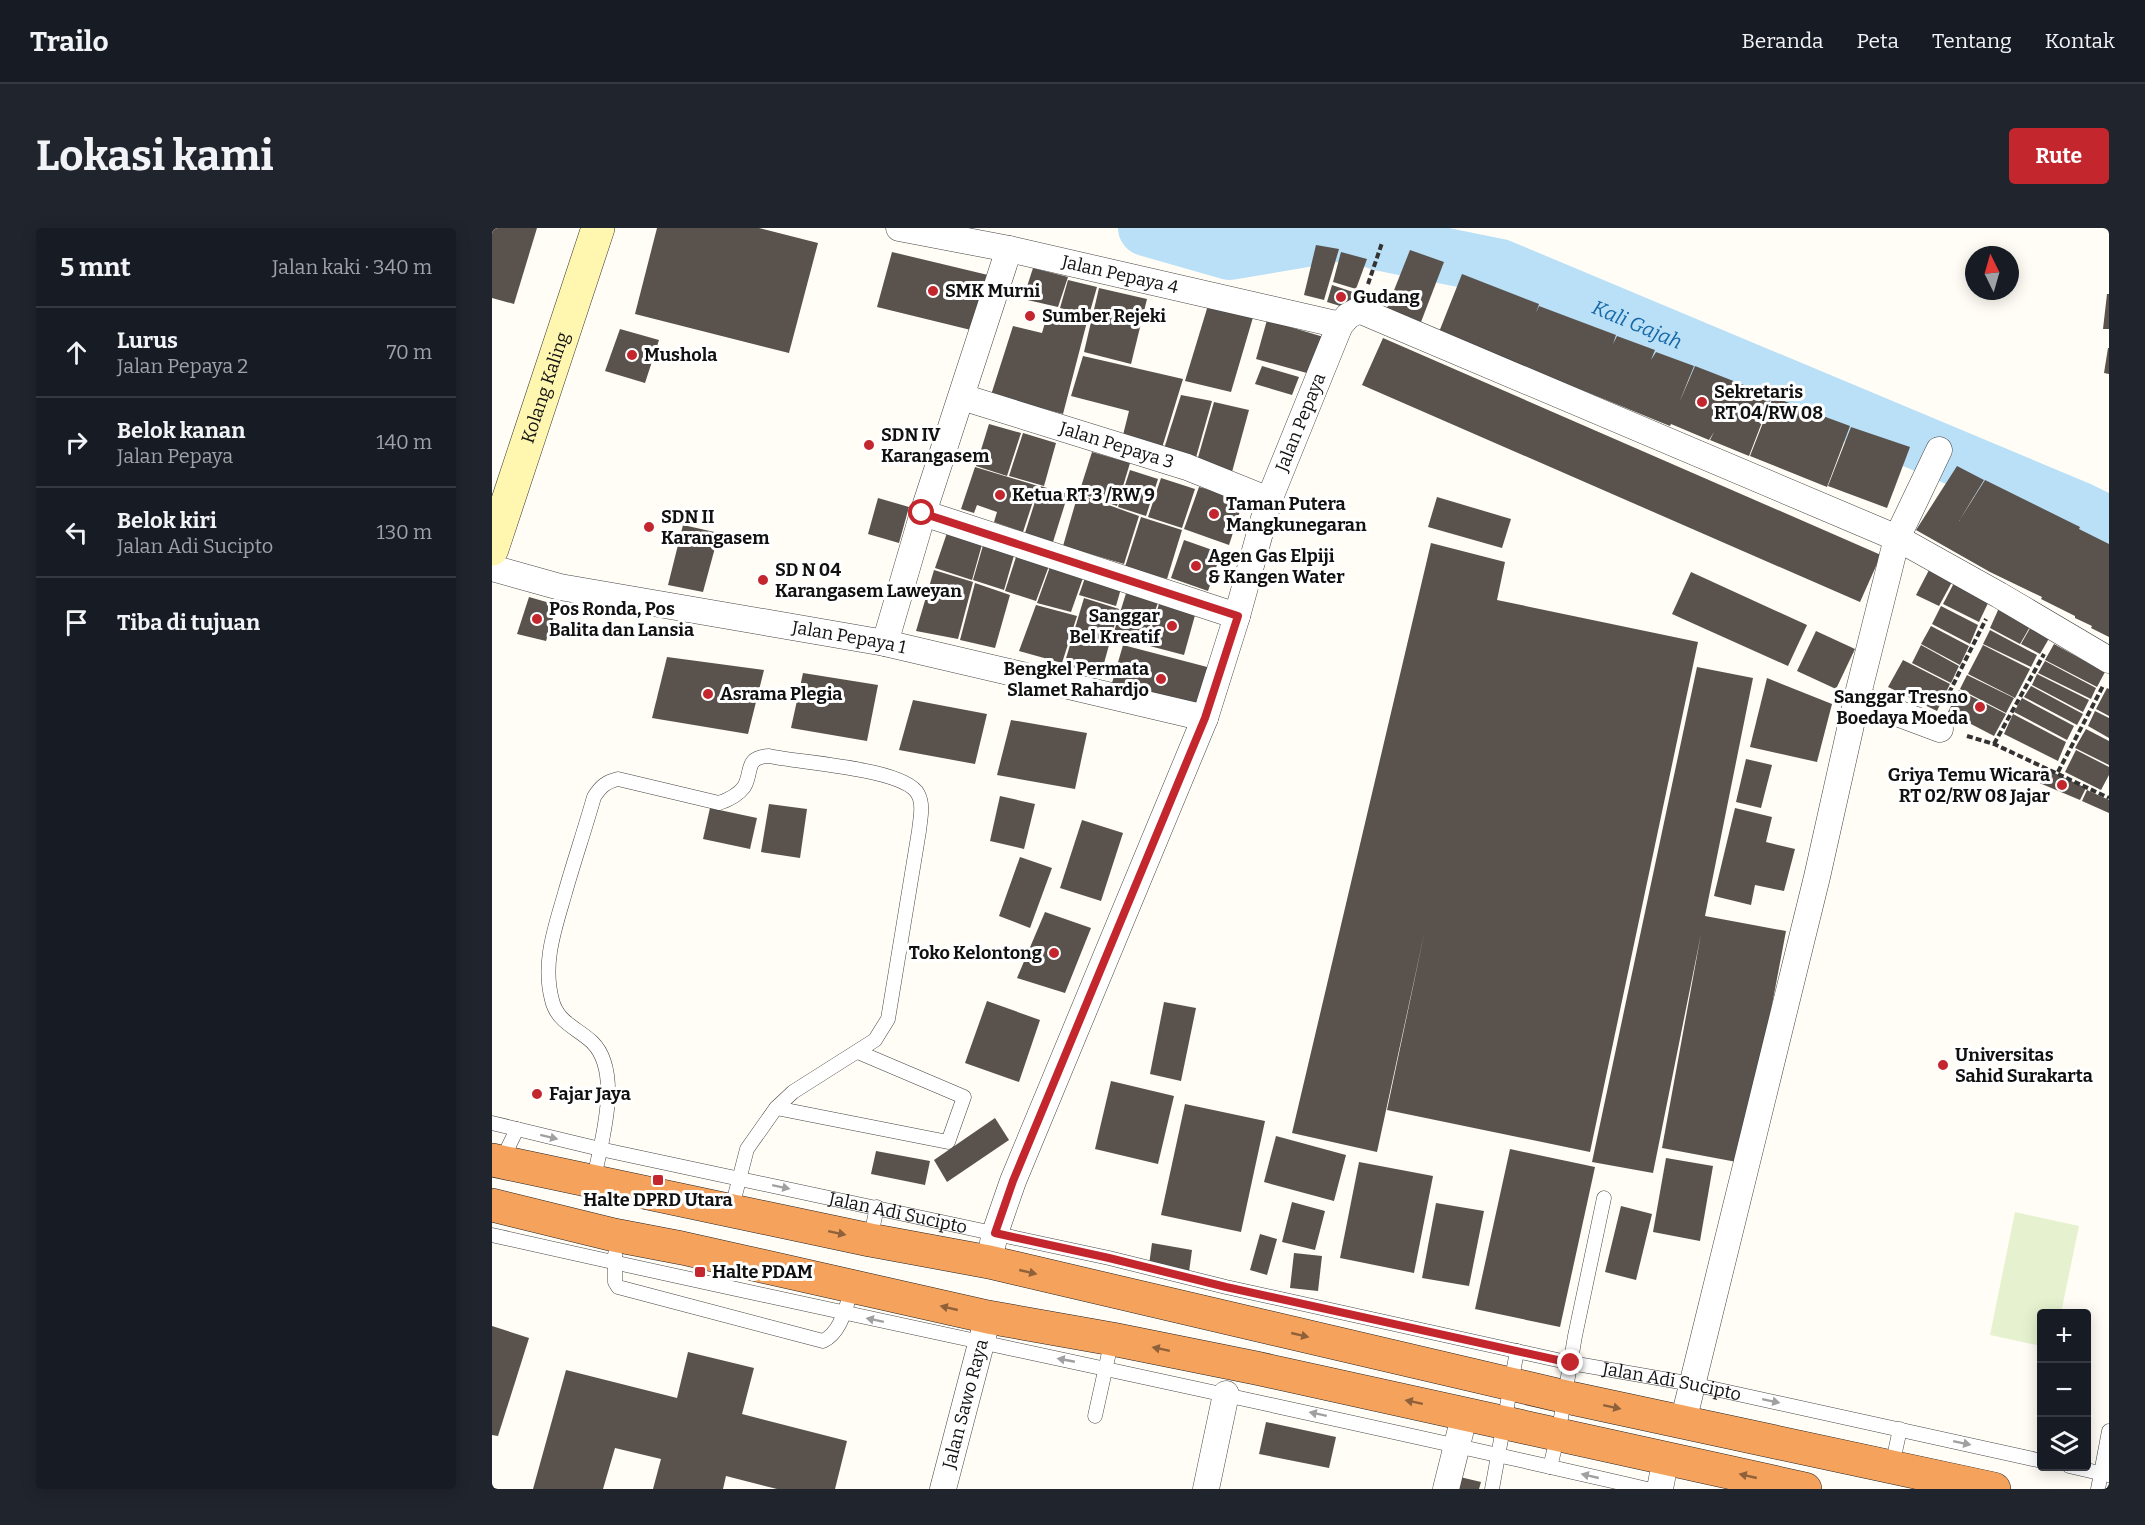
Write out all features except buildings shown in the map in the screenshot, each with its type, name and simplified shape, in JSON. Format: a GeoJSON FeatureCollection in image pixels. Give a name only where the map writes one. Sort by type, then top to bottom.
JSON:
{"type":"FeatureCollection","features":[{"type":"Feature","properties":{"kind":"highway","name":"Jalan Adi Sucipto"},"geometry":{"type":"LineString","coordinates":[[495,1166],[593,1182],[870,1240],[992,1247],[1222,1302],[1451,1353],[1511,1384],[1994,1489]]}},
{"type":"Feature","properties":{"kind":"highway"},"geometry":{"type":"LineString","coordinates":[[492,1205],[615,1249],[682,1248],[848,1300],[985,1330],[1108,1353],[1248,1386],[1354,1406],[1465,1413],[1805,1489]]}},
{"type":"Feature","properties":{"kind":"street","name":"Kolang Kaling"},"geometry":{"type":"LineString","coordinates":[[492,549],[598,228]]}},
{"type":"Feature","properties":{"kind":"street","name":"Jalan Pepaya 4"},"geometry":{"type":"LineString","coordinates":[[899,228],[1349,317],[1897,538],[1998,594],[2109,660]]}},
{"type":"Feature","properties":{"kind":"street"},"geometry":{"type":"LineString","coordinates":[[885,643],[922,513],[1009,249]]}},
{"type":"Feature","properties":{"kind":"street","name":"Jalan Pepaya"},"geometry":{"type":"LineString","coordinates":[[992,1247],[1013,1181],[1205,718],[1238,616],[1269,500],[1349,317]]}},
{"type":"Feature","properties":{"kind":"street","name":"Jalan Pepaya 3"},"geometry":{"type":"LineString","coordinates":[[962,397],[1187,468],[1269,500]]}},
{"type":"Feature","properties":{"kind":"street"},"geometry":{"type":"LineString","coordinates":[[1683,1422],[1897,538],[1938,450]]}},
{"type":"Feature","properties":{"kind":"street"},"geometry":{"type":"LineString","coordinates":[[922,513],[1238,616]]}},
{"type":"Feature","properties":{"kind":"street","name":"Jalan Pepaya 1"},"geometry":{"type":"LineString","coordinates":[[492,568],[560,587],[885,643],[1205,718]]}},
{"type":"Feature","properties":{"kind":"street"},"geometry":{"type":"LineString","coordinates":[[1857,698],[1936,727]]}},
{"type":"Feature","properties":{"kind":"street","name":"Jalan Sawo Raya"},"geometry":{"type":"LineString","coordinates":[[943,1489],[985,1330]]}},
{"type":"Feature","properties":{"kind":"street"},"geometry":{"type":"LineString","coordinates":[[1206,1489],[1248,1386]]}},
{"type":"Feature","properties":{"kind":"street"},"geometry":{"type":"LineString","coordinates":[[1446,1489],[1465,1413]]}},
{"type":"Feature","properties":{"kind":"street"},"geometry":{"type":"LineString","coordinates":[[1660,1489],[1666,1457]]}},
{"type":"Feature","properties":{"kind":"lane"},"geometry":{"type":"LineString","coordinates":[[593,1182],[607,1114],[607,1067],[593,1042],[566,1022],[558,1013],[551,995],[549,960],[550,945],[594,797],[606,782],[618,779],[719,803],[736,795],[744,786],[749,767],[759,756],[868,771],[900,781],[914,788],[921,803],[919,831],[888,1019],[875,1040],[794,1092],[776,1108],[747,1149],[731,1211]]}},
{"type":"Feature","properties":{"kind":"lane"},"geometry":{"type":"LineString","coordinates":[[776,1108],[948,1142],[964,1096],[858,1052]]}},
{"type":"Feature","properties":{"kind":"lane","name":"Jalan Adi Sucipto"},"geometry":{"type":"LineString","coordinates":[[492,1123],[600,1149],[877,1207],[992,1247]]}},
{"type":"Feature","properties":{"kind":"lane"},"geometry":{"type":"LineString","coordinates":[[495,1166],[517,1129]]}},
{"type":"Feature","properties":{"kind":"lane"},"geometry":{"type":"LineString","coordinates":[[1550,1467],[1566,1397],[1604,1198]]}},
{"type":"Feature","properties":{"kind":"lane"},"geometry":{"type":"LineString","coordinates":[[870,1240],[877,1207]]}},
{"type":"Feature","properties":{"kind":"lane"},"geometry":{"type":"LineString","coordinates":[[492,1235],[615,1249],[615,1282],[618,1287],[823,1341],[829,1338],[842,1320],[848,1300]]}},
{"type":"Feature","properties":{"kind":"lane","name":"Jalan Adi Sucipto"},"geometry":{"type":"LineString","coordinates":[[1451,1353],[1517,1351],[1692,1384],[2037,1460]]}},
{"type":"Feature","properties":{"kind":"lane"},"geometry":{"type":"LineString","coordinates":[[1492,1489],[1517,1351]]}},
{"type":"Feature","properties":{"kind":"lane"},"geometry":{"type":"LineString","coordinates":[[1095,1416],[1108,1353]]}},
{"type":"Feature","properties":{"kind":"lane"},"geometry":{"type":"LineString","coordinates":[[1354,1406],[1456,1447],[1498,1454],[1647,1489]]}},
{"type":"Feature","properties":{"kind":"lane"},"geometry":{"type":"LineString","coordinates":[[1892,1466],[1900,1429]]}},
{"type":"Feature","properties":{"kind":"lane"},"geometry":{"type":"LineString","coordinates":[[2098,1489],[2105,1474],[2109,1431]]}},
{"type":"Feature","properties":{"kind":"lane"},"geometry":{"type":"LineString","coordinates":[[2090,1471],[2105,1474]]}},
{"type":"Feature","properties":{"kind":"path"},"geometry":{"type":"LineString","coordinates":[[1349,317],[1382,243]]}},
{"type":"Feature","properties":{"kind":"path"},"geometry":{"type":"LineString","coordinates":[[1998,594],[1936,727],[1994,744],[2109,798]]}},
{"type":"Feature","properties":{"kind":"path"},"geometry":{"type":"LineString","coordinates":[[1994,744],[2058,629]]}},
{"type":"Feature","properties":{"kind":"path"},"geometry":{"type":"LineString","coordinates":[[2058,773],[2104,684]]}},
{"type":"Feature","properties":{"kind":"green space"},"geometry":{"type":"Polygon","coordinates":[[[2015,1212],[2079,1226],[2062,1309],[2037,1309],[2037,1345],[1990,1335],[2015,1212]]]}},
{"type":"Feature","properties":{"kind":"waterway","name":"Kali Gajah"},"geometry":{"type":"LineString","coordinates":[[1146,228],[1230,252],[1348,232],[1382,243],[1500,267],[2109,524]]}},
{"type":"Feature","properties":{"kind":"place","name":"SMK Murni"},"geometry":{"type":"Point","coordinates":[933,291]}},
{"type":"Feature","properties":{"kind":"place","name":"Gudang"},"geometry":{"type":"Point","coordinates":[1341,297]}},
{"type":"Feature","properties":{"kind":"place","name":"Sumber Rejeki"},"geometry":{"type":"Point","coordinates":[1030,316]}},
{"type":"Feature","properties":{"kind":"place","name":"Mushola"},"geometry":{"type":"Point","coordinates":[632,355]}},
{"type":"Feature","properties":{"kind":"place","name":"Sekretaris RT 04/RW 08"},"geometry":{"type":"Point","coordinates":[1702,402]}},
{"type":"Feature","properties":{"kind":"place","name":"SDN IV Karangasem"},"geometry":{"type":"Point","coordinates":[869,445]}},
{"type":"Feature","properties":{"kind":"place","name":"Ketua RT 3 /RW 9"},"geometry":{"type":"Point","coordinates":[1000,495]}},
{"type":"Feature","properties":{"kind":"place","name":"Taman Putera Mangkunegaran"},"geometry":{"type":"Point","coordinates":[1214,514]}},
{"type":"Feature","properties":{"kind":"place","name":"SDN II Karangasem"},"geometry":{"type":"Point","coordinates":[649,527]}},
{"type":"Feature","properties":{"kind":"place","name":"Agen Gas Elpiji & Kangen Water"},"geometry":{"type":"Point","coordinates":[1196,566]}},
{"type":"Feature","properties":{"kind":"place","name":"SD N 04 Karangasem Laweyan"},"geometry":{"type":"Point","coordinates":[763,580]}},
{"type":"Feature","properties":{"kind":"place","name":"Pos Ronda, Pos Balita dan Lansia"},"geometry":{"type":"Point","coordinates":[537,619]}},
{"type":"Feature","properties":{"kind":"place","name":"Sanggar Bel Kreatif"},"geometry":{"type":"Point","coordinates":[1172,626]}},
{"type":"Feature","properties":{"kind":"place","name":"Bengkel Permata Slamet Rahardjo"},"geometry":{"type":"Point","coordinates":[1161,679]}},
{"type":"Feature","properties":{"kind":"place","name":"Asrama Plegia"},"geometry":{"type":"Point","coordinates":[708,694]}},
{"type":"Feature","properties":{"kind":"place","name":"Sanggar Tresno Boedaya Moeda"},"geometry":{"type":"Point","coordinates":[1980,707]}},
{"type":"Feature","properties":{"kind":"place","name":"Griya Temu Wicara RT 02/RW 08 Jajar"},"geometry":{"type":"Point","coordinates":[2062,785]}},
{"type":"Feature","properties":{"kind":"place","name":"Toko Kelontong"},"geometry":{"type":"Point","coordinates":[1054,953]}},
{"type":"Feature","properties":{"kind":"place","name":"Universitas Sahid Surakarta"},"geometry":{"type":"Point","coordinates":[1943,1065]}},
{"type":"Feature","properties":{"kind":"place","name":"Fajar Jaya"},"geometry":{"type":"Point","coordinates":[537,1094]}},
{"type":"Feature","properties":{"kind":"place","name":"Halte DPRD Utara"},"geometry":{"type":"Point","coordinates":[658,1180]}},
{"type":"Feature","properties":{"kind":"place","name":"Halte PDAM"},"geometry":{"type":"Point","coordinates":[700,1272]}},
{"type":"Feature","properties":{"kind":"route"},"geometry":{"type":"LineString","coordinates":[[922,513],[1238,616],[1205,718],[1013,1181],[995,1233],[1226,1287],[1571,1363]]}}]}
